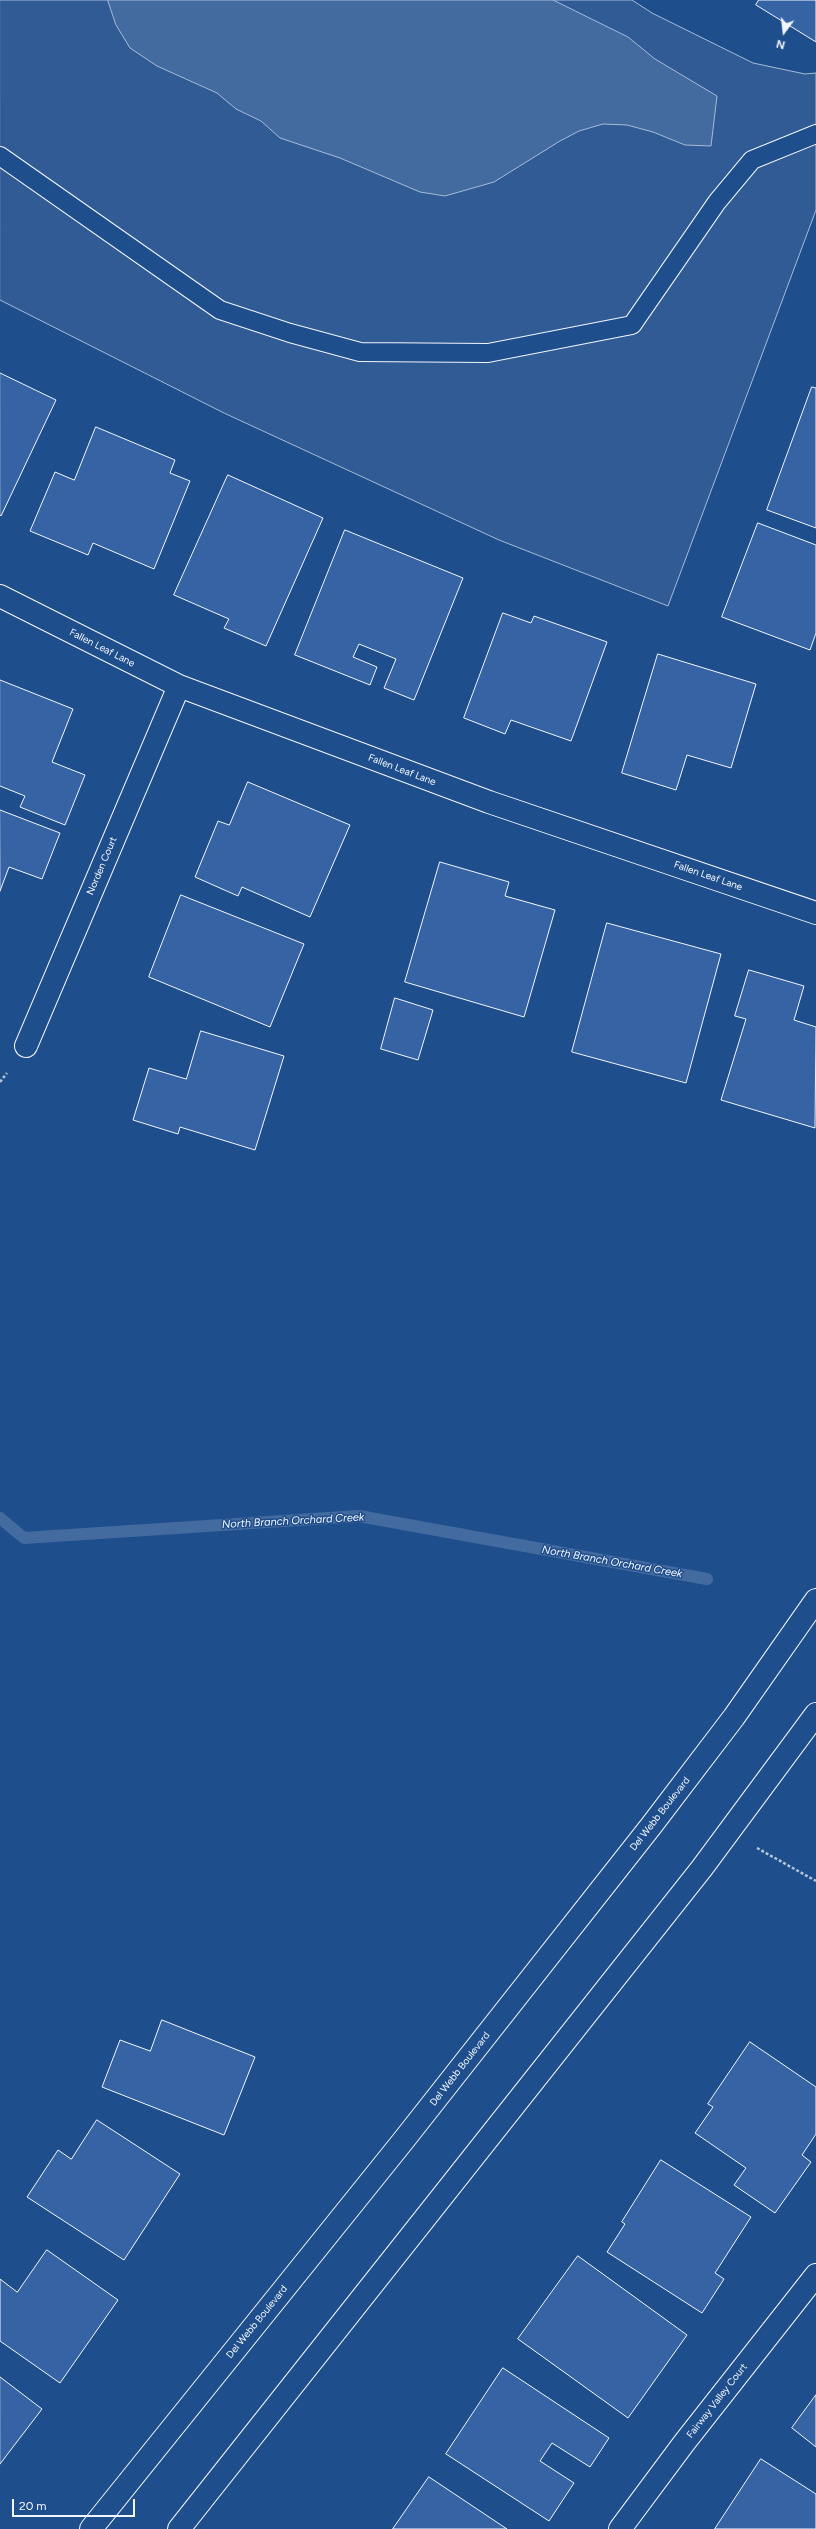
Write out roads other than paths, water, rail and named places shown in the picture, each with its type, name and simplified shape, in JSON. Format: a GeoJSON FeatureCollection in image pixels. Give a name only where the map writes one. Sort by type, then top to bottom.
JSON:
{"type":"FeatureCollection","features":[{"type":"Feature","properties":{"kind":"street","name":"Fallen Leaf Lane"},"geometry":{"type":"LineString","coordinates":[[0,596],[179,686],[489,802],[816,913]]}},
{"type":"Feature","properties":{"kind":"street","name":"Norden Court"},"geometry":{"type":"LineString","coordinates":[[26,1046],[179,686]]}},
{"type":"Feature","properties":{"kind":"street","name":"Del Webb Boulevard"},"geometry":{"type":"LineString","coordinates":[[91,2529],[403,2140],[651,1826],[734,1717],[816,1600]]}},
{"type":"Feature","properties":{"kind":"street"},"geometry":{"type":"LineString","coordinates":[[179,2529],[730,1832],[816,1714]]}},
{"type":"Feature","properties":{"kind":"street","name":"Fairway Valley Court"},"geometry":{"type":"LineString","coordinates":[[620,2529],[684,2443],[816,2275]]}},
{"type":"Feature","properties":{"kind":"lane"},"geometry":{"type":"LineString","coordinates":[[0,156],[220,310],[290,333],[360,352],[488,353],[632,326],[717,202],[752,160],[816,134]]}},
{"type":"Feature","properties":{"kind":"waterway","name":"North Branch Orchard Creek"},"geometry":{"type":"LineString","coordinates":[[0,1518],[24,1538],[359,1516],[707,1579]]}}]}
